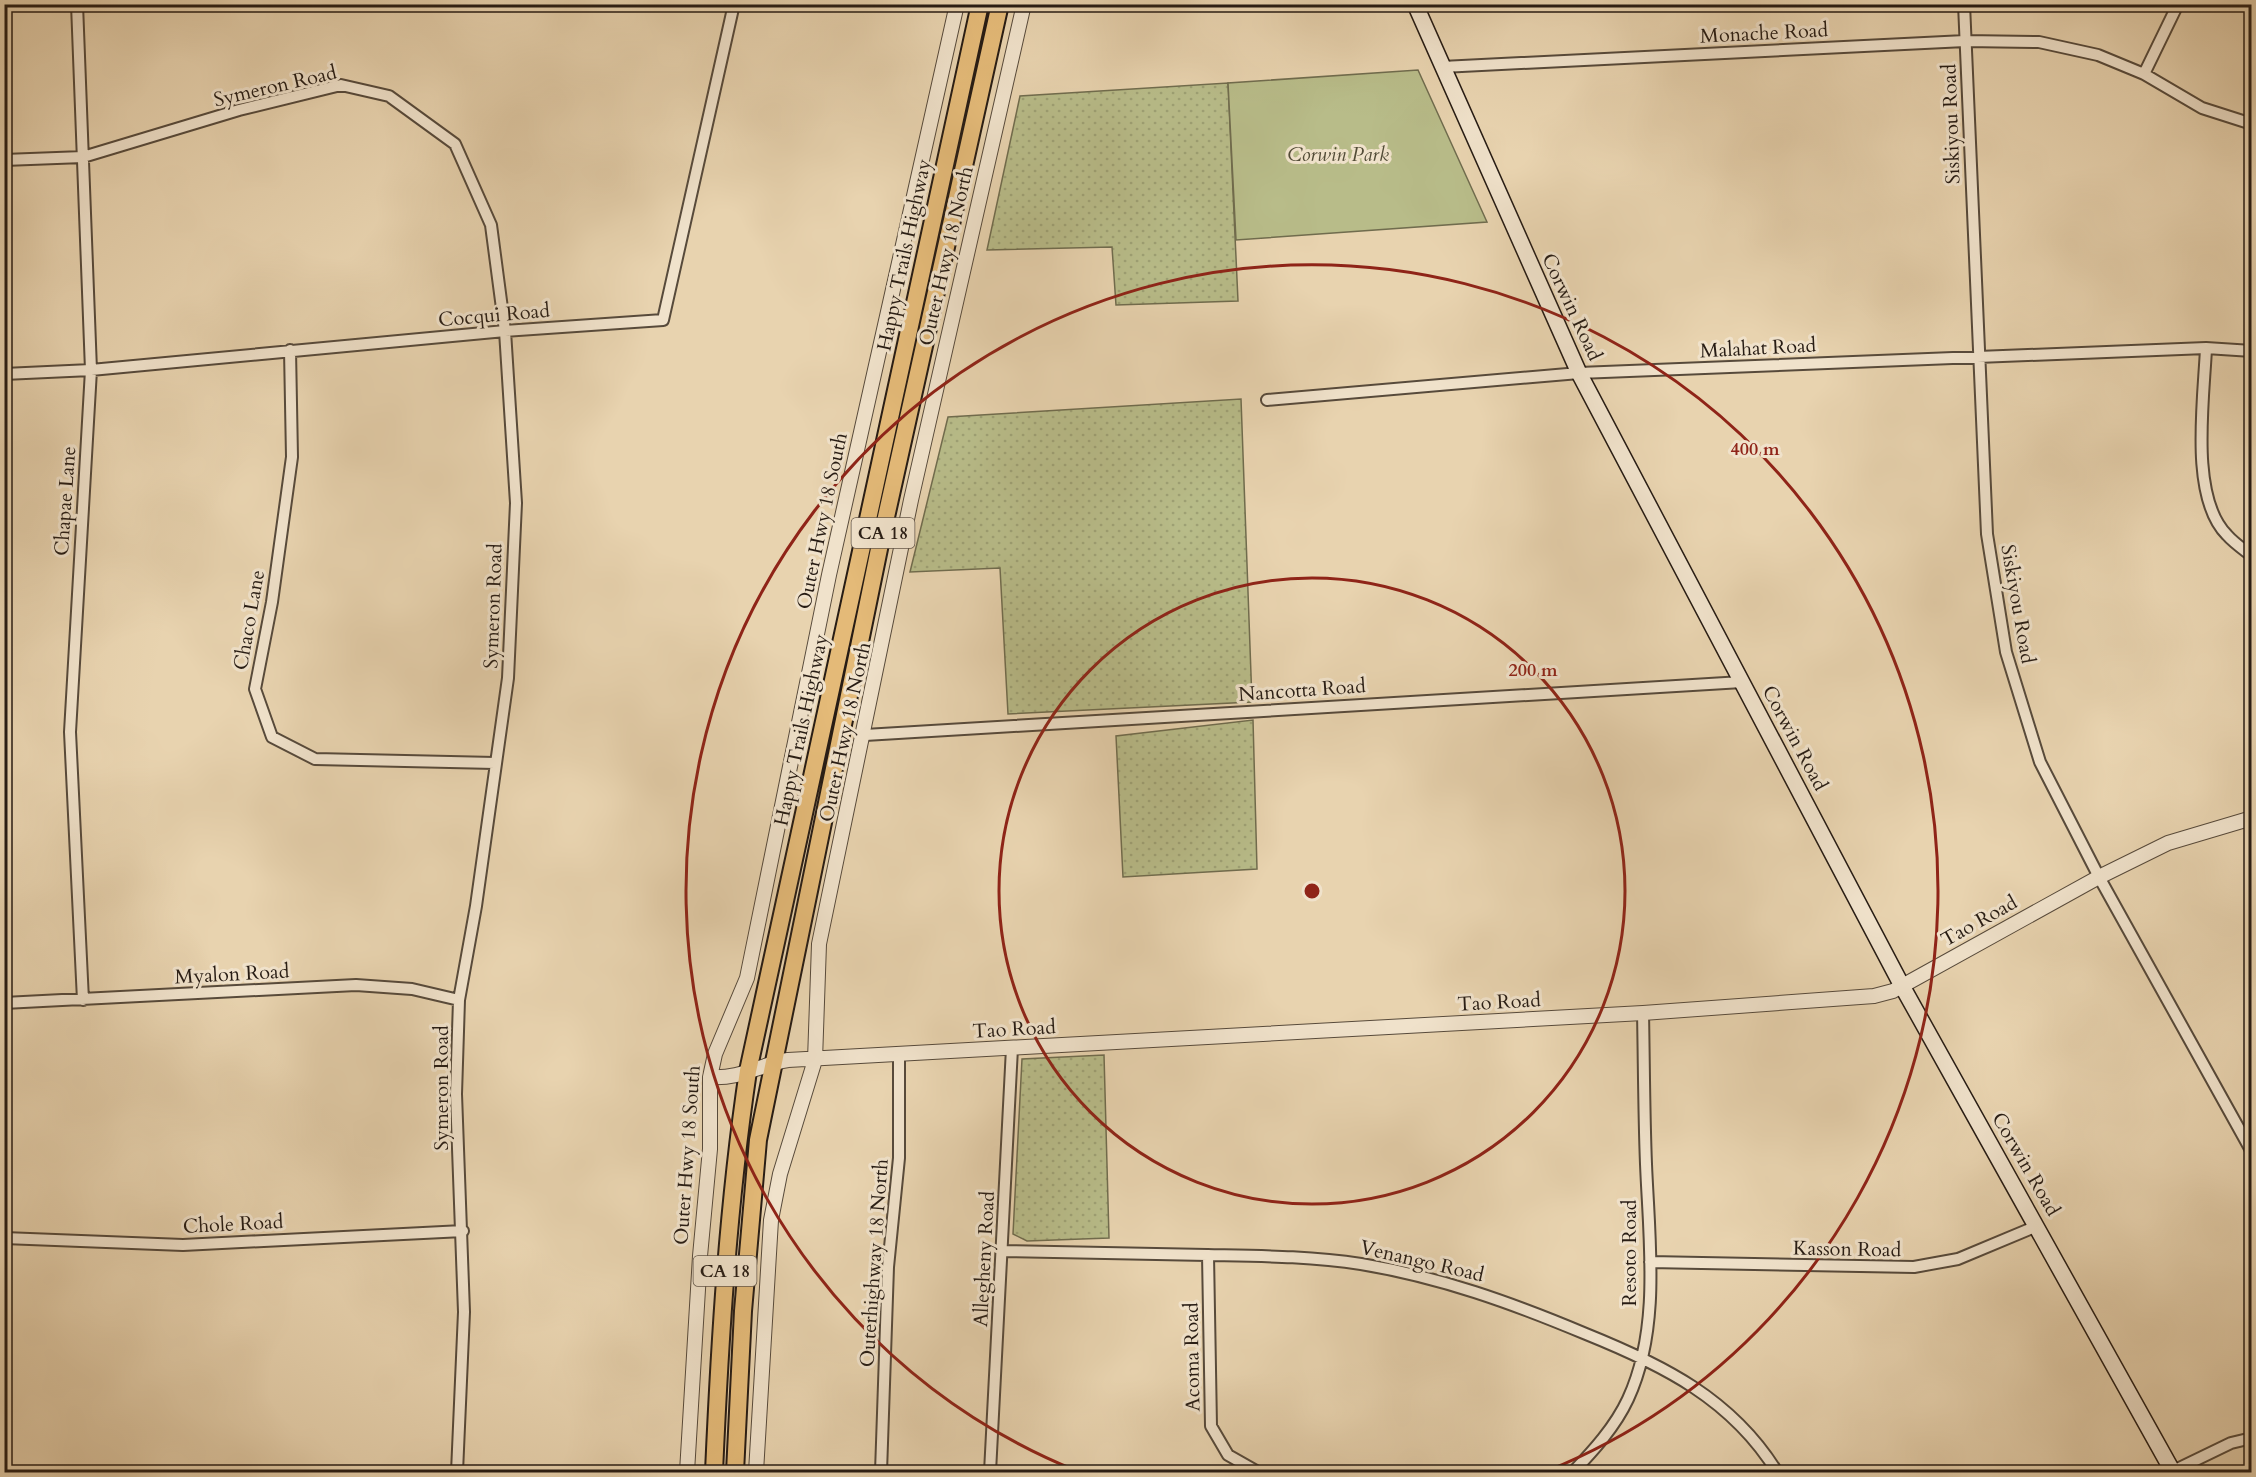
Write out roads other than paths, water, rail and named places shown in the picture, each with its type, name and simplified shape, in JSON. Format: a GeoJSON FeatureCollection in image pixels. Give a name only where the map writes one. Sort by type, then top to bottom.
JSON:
{"type":"FeatureCollection","features":[{"type":"Feature","properties":{"kind":"main road","name":"Happy Trails Highway"},"geometry":{"type":"LineString","coordinates":[[714,1473],[722,1311],[732,1180],[748,1071],[980,4]]}},
{"type":"Feature","properties":{"kind":"main road","name":"Happy Trails Highway"},"geometry":{"type":"LineString","coordinates":[[735,1473],[751,1193],[758,1140],[883,533],[1000,4]]}},
{"type":"Feature","properties":{"kind":"main road","name":"Corwin Road"},"geometry":{"type":"LineString","coordinates":[[1415,4],[1579,374],[1902,986],[2172,1472]]}},
{"type":"Feature","properties":{"kind":"street","name":"Chapae Lane"},"geometry":{"type":"LineString","coordinates":[[77,4],[91,370],[70,732],[83,999]]}},
{"type":"Feature","properties":{"kind":"street","name":"Cocqui Road"},"geometry":{"type":"LineString","coordinates":[[4,374],[91,370],[505,331],[663,320],[734,4]]}},
{"type":"Feature","properties":{"kind":"street","name":"Outer Hwy 18 South"},"geometry":{"type":"LineString","coordinates":[[687,1473],[700,1256],[710,1149],[710,1077],[715,1054],[737,1006],[754,948],[829,575],[957,4]]}},
{"type":"Feature","properties":{"kind":"street","name":"Outer Hwy 18 North"},"geometry":{"type":"LineString","coordinates":[[756,1473],[771,1220],[780,1174],[815,1060],[819,944],[865,735],[911,500],[1024,4]]}},
{"type":"Feature","properties":{"kind":"street","name":"Siskiyou Road"},"geometry":{"type":"LineString","coordinates":[[1964,4],[1987,534],[2006,652],[2040,762],[2098,877],[2252,1152]]}},
{"type":"Feature","properties":{"kind":"street"},"geometry":{"type":"LineString","coordinates":[[2144,74],[2178,4]]}},
{"type":"Feature","properties":{"kind":"street","name":"Monache Road"},"geometry":{"type":"LineString","coordinates":[[1442,67],[1965,41],[2039,42],[2098,55],[2144,74],[2202,108],[2252,123]]}},
{"type":"Feature","properties":{"kind":"street","name":"Symeron Road"},"geometry":{"type":"LineString","coordinates":[[4,160],[83,156],[239,110],[341,86],[389,96],[455,144],[491,225],[505,331],[516,502],[508,678],[476,906],[459,1000],[456,1094],[463,1230],[464,1312],[457,1473]]}},
{"type":"Feature","properties":{"kind":"street"},"geometry":{"type":"LineString","coordinates":[[2206,348],[2201,458],[2208,502],[2225,534],[2252,556]]}},
{"type":"Feature","properties":{"kind":"street","name":"Malahat Road"},"geometry":{"type":"LineString","coordinates":[[1267,400],[1579,374],[2206,348],[2252,351]]}},
{"type":"Feature","properties":{"kind":"street","name":"Chaco Lane"},"geometry":{"type":"LineString","coordinates":[[290,350],[292,457],[273,602],[255,689],[272,737],[315,759],[495,763]]}},
{"type":"Feature","properties":{"kind":"street","name":"Nancotta Road"},"geometry":{"type":"LineString","coordinates":[[865,735],[1742,682]]}},
{"type":"Feature","properties":{"kind":"street","name":"Tao Road"},"geometry":{"type":"LineString","coordinates":[[710,1077],[732,1078],[773,1062],[1643,1013],[1874,996],[1893,992],[2098,877],[2168,843],[2252,818]]}},
{"type":"Feature","properties":{"kind":"street","name":"Myalon Road"},"geometry":{"type":"LineString","coordinates":[[4,1003],[356,986],[412,989],[459,1000]]}},
{"type":"Feature","properties":{"kind":"street","name":"Resoto Road"},"geometry":{"type":"LineString","coordinates":[[1573,1473],[1598,1445],[1628,1400],[1642,1356],[1650,1262],[1643,1013]]}},
{"type":"Feature","properties":{"kind":"street","name":"Allegheny Road"},"geometry":{"type":"LineString","coordinates":[[990,1473],[1012,1048]]}},
{"type":"Feature","properties":{"kind":"street","name":"Outerhighway 18 North"},"geometry":{"type":"LineString","coordinates":[[881,1473],[888,1268],[899,1158],[899,1055]]}},
{"type":"Feature","properties":{"kind":"street","name":"Kasson Road"},"geometry":{"type":"LineString","coordinates":[[1650,1262],[1914,1267],[1958,1259],[2037,1226]]}},
{"type":"Feature","properties":{"kind":"street","name":"Chole Road"},"geometry":{"type":"LineString","coordinates":[[4,1239],[183,1245],[463,1230]]}},
{"type":"Feature","properties":{"kind":"street","name":"Venango Road"},"geometry":{"type":"LineString","coordinates":[[1002,1251],[1289,1257],[1361,1264],[1478,1291],[1642,1356],[1681,1377],[1723,1409],[1763,1449],[1777,1473]]}},
{"type":"Feature","properties":{"kind":"street","name":"Acoma Road"},"geometry":{"type":"LineString","coordinates":[[1208,1255],[1211,1426],[1228,1455],[1258,1473]]}},
{"type":"Feature","properties":{"kind":"street"},"geometry":{"type":"LineString","coordinates":[[2172,1472],[2231,1443],[2252,1438]]}},
{"type":"Feature","properties":{"kind":"park label","name":"Corwin Park"},"geometry":{"type":"Point","coordinates":[1338,154]}}]}
